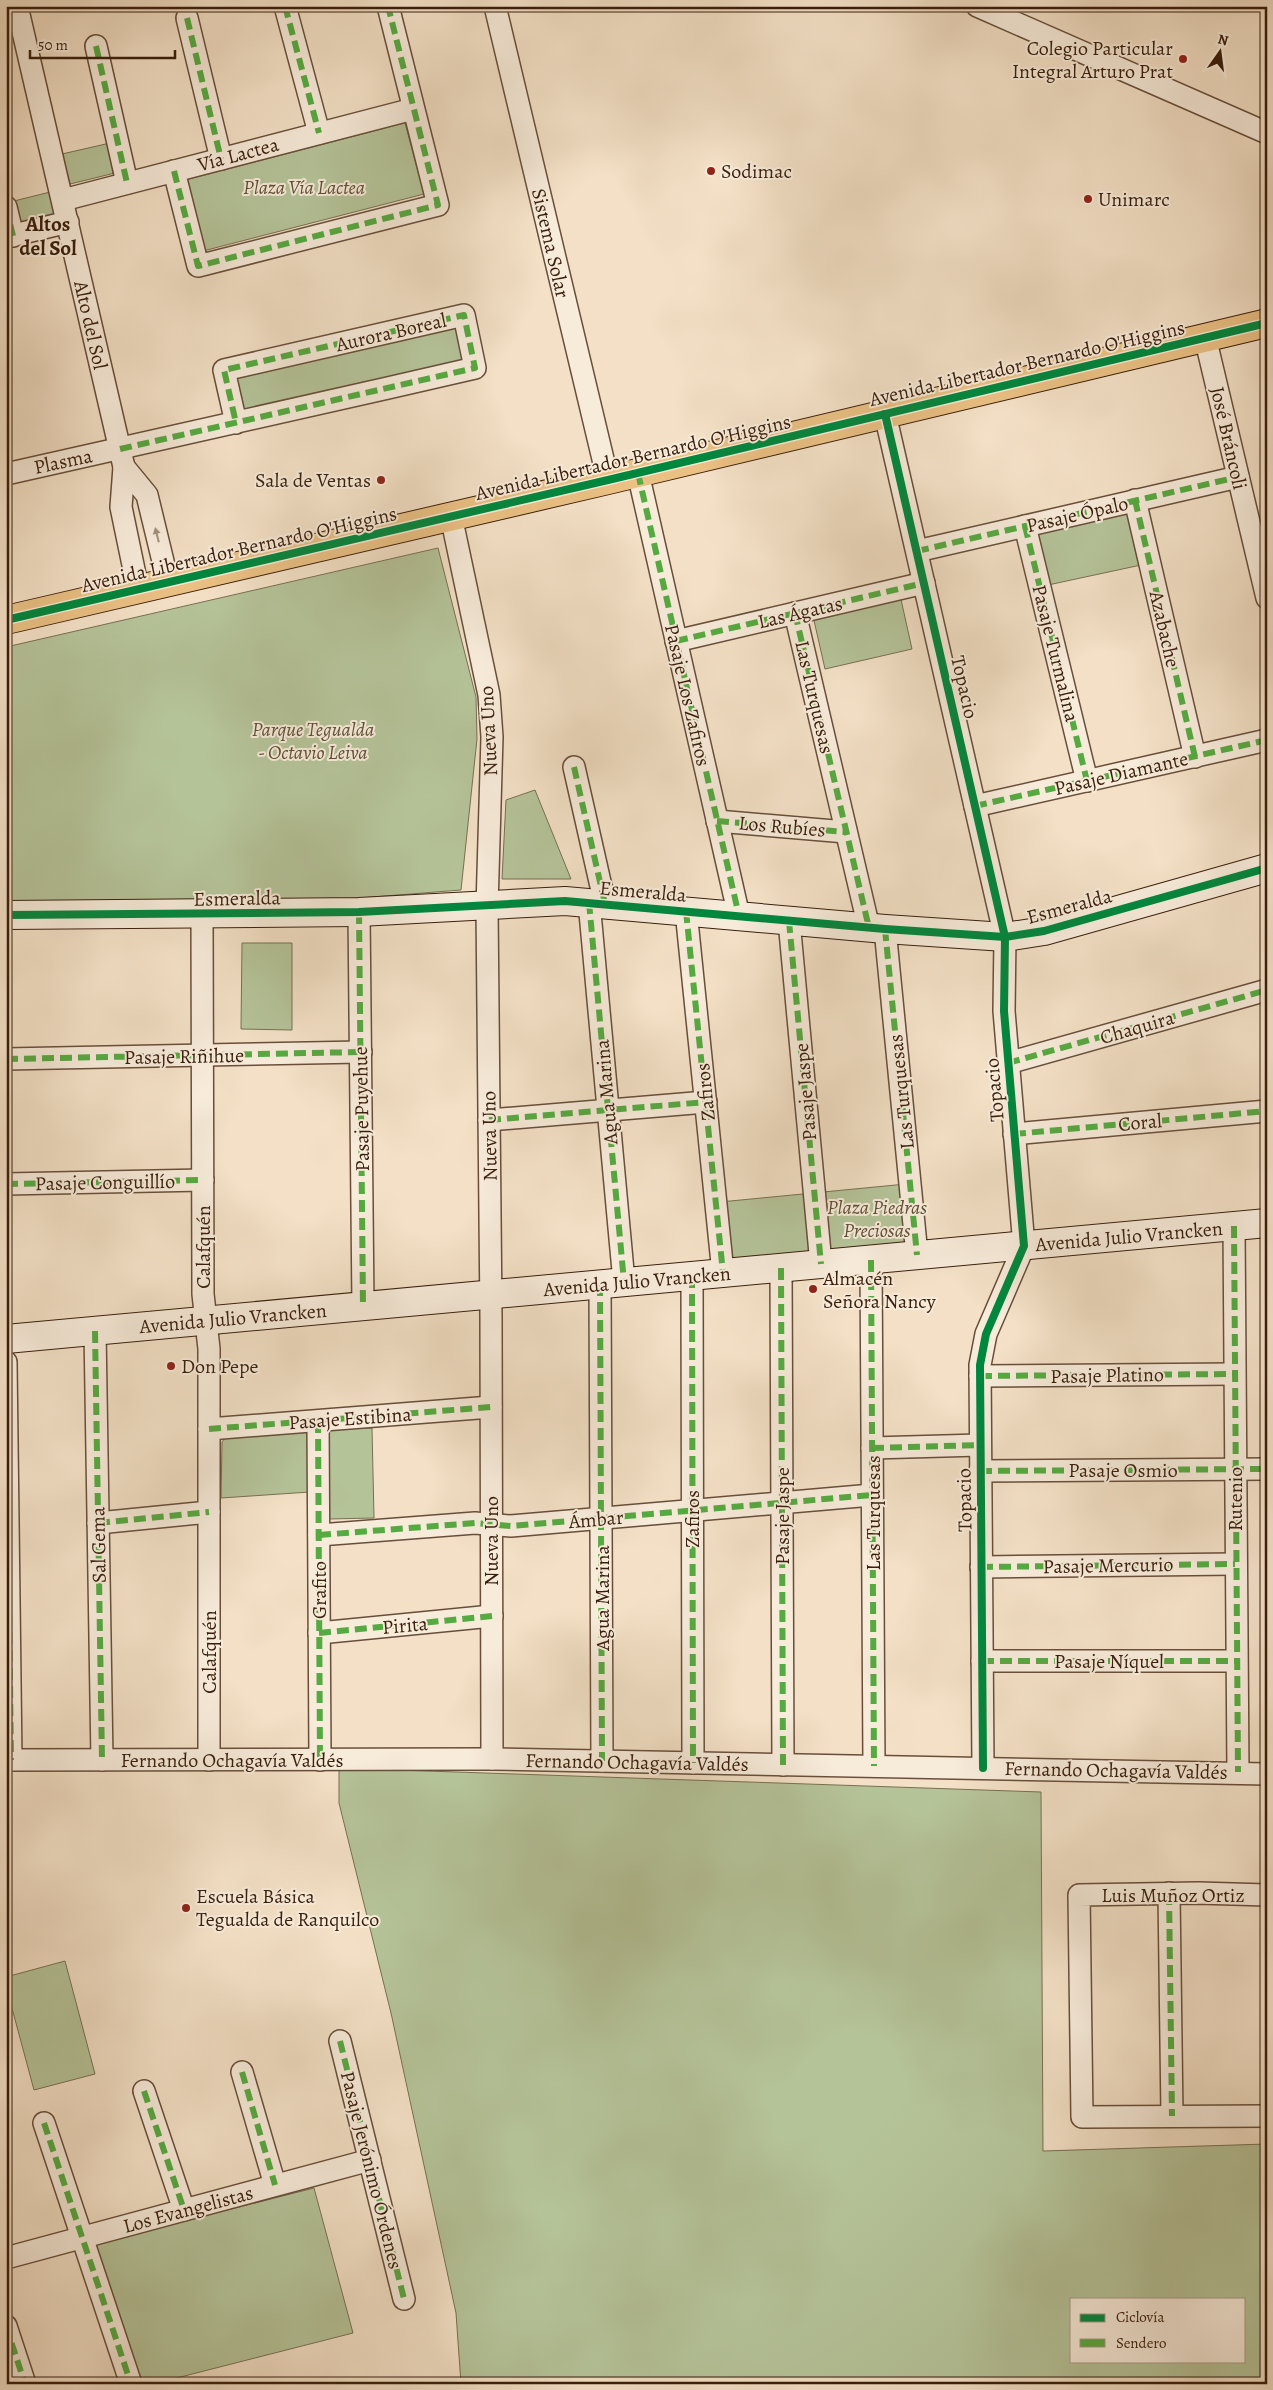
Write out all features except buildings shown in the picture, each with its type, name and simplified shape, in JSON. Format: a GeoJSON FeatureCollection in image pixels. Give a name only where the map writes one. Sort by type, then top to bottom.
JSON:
{"type":"FeatureCollection","features":[{"type":"Feature","properties":{"kind":"main road","name":"Avenida Libertador Bernardo O'Higgins"},"geometry":{"type":"LineString","coordinates":[[6,620],[638,473],[1267,323]]}},
{"type":"Feature","properties":{"kind":"street","name":"Alto del Sol"},"geometry":{"type":"LineString","coordinates":[[17,6],[122,458],[121,507],[138,589]]}},
{"type":"Feature","properties":{"kind":"street"},"geometry":{"type":"LineString","coordinates":[[284,6],[319,133]]}},
{"type":"Feature","properties":{"kind":"street"},"geometry":{"type":"LineString","coordinates":[[174,171],[198,266],[438,206],[388,6]]}},
{"type":"Feature","properties":{"kind":"street","name":"Sistema Solar"},"geometry":{"type":"LineString","coordinates":[[495,6],[608,480]]}},
{"type":"Feature","properties":{"kind":"street"},"geometry":{"type":"LineString","coordinates":[[977,6],[1267,133]]}},
{"type":"Feature","properties":{"kind":"street"},"geometry":{"type":"LineString","coordinates":[[187,18],[222,159]]}},
{"type":"Feature","properties":{"kind":"street"},"geometry":{"type":"LineString","coordinates":[[96,46],[127,183]]}},
{"type":"Feature","properties":{"kind":"street","name":"Vía Lactea"},"geometry":{"type":"LineString","coordinates":[[63,200],[414,109]]}},
{"type":"Feature","properties":{"kind":"street"},"geometry":{"type":"LineString","coordinates":[[6,207],[10,237],[68,222]]}},
{"type":"Feature","properties":{"kind":"street","name":"Aurora Boreal"},"geometry":{"type":"LineString","coordinates":[[122,458],[236,423],[475,368],[464,315],[224,370],[236,423]]}},
{"type":"Feature","properties":{"kind":"street","name":"José Bráncoli"},"geometry":{"type":"LineString","coordinates":[[1205,337],[1267,598]]}},
{"type":"Feature","properties":{"kind":"street","name":"Topacio"},"geometry":{"type":"LineString","coordinates":[[885,414],[1005,937],[1003,997],[1024,1246],[986,1334],[980,1376],[983,1768]]}},
{"type":"Feature","properties":{"kind":"street","name":"Alto del Sol"},"geometry":{"type":"LineString","coordinates":[[122,458],[147,495],[168,582]]}},
{"type":"Feature","properties":{"kind":"street","name":"Plasma"},"geometry":{"type":"LineString","coordinates":[[6,474],[122,458]]}},
{"type":"Feature","properties":{"kind":"street","name":"Pasaje Los Zafiros"},"geometry":{"type":"LineString","coordinates":[[638,473],[739,916]]}},
{"type":"Feature","properties":{"kind":"street","name":"Pasaje Ópalo"},"geometry":{"type":"LineString","coordinates":[[917,551],[1238,477]]}},
{"type":"Feature","properties":{"kind":"street","name":"Azabache"},"geometry":{"type":"LineString","coordinates":[[1134,500],[1195,757]]}},
{"type":"Feature","properties":{"kind":"street","name":"Nueva Uno"},"geometry":{"type":"LineString","coordinates":[[451,516],[491,710],[492,737],[487,907],[491,1295],[492,1759]]}},
{"type":"Feature","properties":{"kind":"street","name":"Pasaje Turmalina"},"geometry":{"type":"LineString","coordinates":[[1025,526],[1087,781]]}},
{"type":"Feature","properties":{"kind":"street","name":"Las Ágatas"},"geometry":{"type":"LineString","coordinates":[[676,641],[924,582]]}},
{"type":"Feature","properties":{"kind":"street","name":"Las Turquesas"},"geometry":{"type":"LineString","coordinates":[[795,613],[846,832],[877,929],[917,1255]]}},
{"type":"Feature","properties":{"kind":"street","name":"Pasaje Diamante"},"geometry":{"type":"LineString","coordinates":[[975,806],[1267,740]]}},
{"type":"Feature","properties":{"kind":"street","name":"Agua Marina"},"geometry":{"type":"LineString","coordinates":[[574,767],[597,903],[608,1110],[612,1283],[601,1518],[602,1761]]}},
{"type":"Feature","properties":{"kind":"street","name":"Los Rubíes"},"geometry":{"type":"LineString","coordinates":[[717,820],[846,832]]}},
{"type":"Feature","properties":{"kind":"street","name":"Esmeralda"},"geometry":{"type":"LineString","coordinates":[[6,915],[359,912],[487,907],[547,901],[597,903],[877,929],[1005,937],[1044,931],[1267,868]]}},
{"type":"Feature","properties":{"kind":"street","name":"Zafiros"},"geometry":{"type":"LineString","coordinates":[[686,911],[724,1273]]}},
{"type":"Feature","properties":{"kind":"street","name":"Pasaje Puyehue"},"geometry":{"type":"LineString","coordinates":[[359,912],[363,1306]]}},
{"type":"Feature","properties":{"kind":"street","name":"Calafquén"},"geometry":{"type":"LineString","coordinates":[[202,914],[203,1294],[208,1340],[209,1429],[209,1760]]}},
{"type":"Feature","properties":{"kind":"street","name":"Pasaje Jaspe"},"geometry":{"type":"LineString","coordinates":[[789,921],[821,1264]]}},
{"type":"Feature","properties":{"kind":"street","name":"Chaquira"},"geometry":{"type":"LineString","coordinates":[[1008,1063],[1267,990]]}},
{"type":"Feature","properties":{"kind":"street","name":"Pasaje Riñihue"},"geometry":{"type":"LineString","coordinates":[[6,1059],[361,1052]]}},
{"type":"Feature","properties":{"kind":"street"},"geometry":{"type":"LineString","coordinates":[[489,1120],[706,1102]]}},
{"type":"Feature","properties":{"kind":"street","name":"Coral"},"geometry":{"type":"LineString","coordinates":[[1014,1134],[1267,1111]]}},
{"type":"Feature","properties":{"kind":"street","name":"Pasaje Conguillío"},"geometry":{"type":"LineString","coordinates":[[6,1184],[203,1180]]}},
{"type":"Feature","properties":{"kind":"street","name":"Avenida Julio Vrancken"},"geometry":{"type":"LineString","coordinates":[[6,1339],[1267,1223]]}},
{"type":"Feature","properties":{"kind":"street","name":"Rutenio"},"geometry":{"type":"LineString","coordinates":[[1234,1226],[1238,1772]]}},
{"type":"Feature","properties":{"kind":"street","name":"Las Turquesas"},"geometry":{"type":"LineString","coordinates":[[871,1260],[874,1766]]}},
{"type":"Feature","properties":{"kind":"street","name":"Pasaje Jaspe"},"geometry":{"type":"LineString","coordinates":[[781,1268],[783,1765]]}},
{"type":"Feature","properties":{"kind":"street","name":"Zafiros"},"geometry":{"type":"LineString","coordinates":[[692,1276],[693,1763]]}},
{"type":"Feature","properties":{"kind":"street","name":"Sal Gema"},"geometry":{"type":"LineString","coordinates":[[95,1331],[102,1760]]}},
{"type":"Feature","properties":{"kind":"street"},"geometry":{"type":"LineString","coordinates":[[6,1362],[9,1760]]}},
{"type":"Feature","properties":{"kind":"street","name":"Pasaje Platino"},"geometry":{"type":"LineString","coordinates":[[980,1376],[1234,1374]]}},
{"type":"Feature","properties":{"kind":"street","name":"Pasaje Estibina"},"geometry":{"type":"LineString","coordinates":[[209,1429],[491,1407]]}},
{"type":"Feature","properties":{"kind":"street","name":"Grafito"},"geometry":{"type":"LineString","coordinates":[[318,1421],[320,1760]]}},
{"type":"Feature","properties":{"kind":"street"},"geometry":{"type":"LineString","coordinates":[[872,1448],[980,1445]]}},
{"type":"Feature","properties":{"kind":"street","name":"Pasaje Osmio"},"geometry":{"type":"LineString","coordinates":[[980,1471],[1267,1469]]}},
{"type":"Feature","properties":{"kind":"street","name":"Ámbar"},"geometry":{"type":"LineString","coordinates":[[319,1535],[475,1523],[510,1526],[872,1495]]}},
{"type":"Feature","properties":{"kind":"street"},"geometry":{"type":"LineString","coordinates":[[98,1523],[209,1512]]}},
{"type":"Feature","properties":{"kind":"street","name":"Pasaje Mercurio"},"geometry":{"type":"LineString","coordinates":[[981,1566],[1235,1564]]}},
{"type":"Feature","properties":{"kind":"street","name":"Pirita"},"geometry":{"type":"LineString","coordinates":[[319,1633],[492,1616]]}},
{"type":"Feature","properties":{"kind":"street","name":"Pasaje Níquel"},"geometry":{"type":"LineString","coordinates":[[982,1661],[1236,1660]]}},
{"type":"Feature","properties":{"kind":"street","name":"Fernando Ochagavía Valdés"},"geometry":{"type":"LineString","coordinates":[[9,1760],[492,1759],[1267,1774]]}},
{"type":"Feature","properties":{"kind":"street"},"geometry":{"type":"LineString","coordinates":[[1169,1893],[1172,2116],[1267,2116]]}},
{"type":"Feature","properties":{"kind":"street","name":"Luis Muñoz Ortiz"},"geometry":{"type":"LineString","coordinates":[[1172,2116],[1082,2117],[1079,1895],[1169,1893],[1267,1895]]}},
{"type":"Feature","properties":{"kind":"street","name":"Pasaje Jerónimo Órdenes"},"geometry":{"type":"LineString","coordinates":[[340,2040],[404,2299]]}},
{"type":"Feature","properties":{"kind":"street"},"geometry":{"type":"LineString","coordinates":[[242,2072],[276,2185]]}},
{"type":"Feature","properties":{"kind":"street"},"geometry":{"type":"LineString","coordinates":[[144,2091],[184,2210]]}},
{"type":"Feature","properties":{"kind":"street"},"geometry":{"type":"LineString","coordinates":[[44,2123],[131,2384]]}},
{"type":"Feature","properties":{"kind":"street","name":"Los Evangelistas"},"geometry":{"type":"LineString","coordinates":[[6,2258],[370,2160]]}},
{"type":"Feature","properties":{"kind":"street"},"geometry":{"type":"LineString","coordinates":[[6,2326],[25,2384]]}},
{"type":"Feature","properties":{"kind":"green space","name":"Plaza Vía Lactea"},"geometry":{"type":"Polygon","coordinates":[[[405,123],[424,194],[203,251],[185,180],[405,123]]]}},
{"type":"Feature","properties":{"kind":"green space"},"geometry":{"type":"Polygon","coordinates":[[[110,143],[119,172],[70,184],[62,154],[110,143]]]}},
{"type":"Feature","properties":{"kind":"green space"},"geometry":{"type":"Polygon","coordinates":[[[54,191],[59,213],[19,224],[14,201],[54,191]]]}},
{"type":"Feature","properties":{"kind":"green space"},"geometry":{"type":"Polygon","coordinates":[[[456,326],[465,364],[241,414],[232,376],[456,326]]]}},
{"type":"Feature","properties":{"kind":"green space"},"geometry":{"type":"Polygon","coordinates":[[[1129,507],[1141,565],[1048,585],[1035,527],[1129,507]]]}},
{"type":"Feature","properties":{"kind":"green space","name":"Parque Tegualda - Octavio Leiva"},"geometry":{"type":"Polygon","coordinates":[[[438,548],[476,697],[477,739],[461,890],[194,911],[6,906],[6,647],[438,548]]]}},
{"type":"Feature","properties":{"kind":"green space"},"geometry":{"type":"Polygon","coordinates":[[[900,595],[912,649],[825,669],[813,616],[900,595]]]}},
{"type":"Feature","properties":{"kind":"green space"},"geometry":{"type":"Polygon","coordinates":[[[535,790],[571,879],[502,879],[506,800],[535,790]]]}},
{"type":"Feature","properties":{"kind":"green space"},"geometry":{"type":"Polygon","coordinates":[[[242,943],[292,943],[292,1030],[241,1029],[242,943]]]}},
{"type":"Feature","properties":{"kind":"green space","name":"Plaza Piedras Preciosas"},"geometry":{"type":"Polygon","coordinates":[[[906,1184],[915,1246],[725,1263],[720,1202],[906,1184]]]}},
{"type":"Feature","properties":{"kind":"green space"},"geometry":{"type":"Polygon","coordinates":[[[372,1428],[374,1518],[329,1519],[327,1429],[372,1428]]]}},
{"type":"Feature","properties":{"kind":"green space"},"geometry":{"type":"Polygon","coordinates":[[[307,1430],[311,1435],[310,1492],[221,1498],[222,1442],[227,1436],[307,1430]]]}},
{"type":"Feature","properties":{"kind":"green space"},"geometry":{"type":"Polygon","coordinates":[[[339,1768],[1041,1792],[1043,2151],[1267,2144],[1267,2384],[461,2384],[456,2313],[391,2013],[339,1803],[339,1768]]]}},
{"type":"Feature","properties":{"kind":"green space"},"geometry":{"type":"Polygon","coordinates":[[[65,1961],[95,2074],[34,2090],[6,1986],[6,1977],[65,1961]]]}},
{"type":"Feature","properties":{"kind":"green space"},"geometry":{"type":"Polygon","coordinates":[[[314,2188],[353,2333],[153,2384],[141,2384],[93,2244],[314,2188]]]}},
{"type":"Feature","properties":{"kind":"marked path"},"geometry":{"type":"LineString","coordinates":[[285,6],[319,133]]}},
{"type":"Feature","properties":{"kind":"marked path"},"geometry":{"type":"LineString","coordinates":[[174,171],[198,266],[438,205],[388,6]]}},
{"type":"Feature","properties":{"kind":"marked path"},"geometry":{"type":"LineString","coordinates":[[187,18],[221,159]]}},
{"type":"Feature","properties":{"kind":"marked path"},"geometry":{"type":"LineString","coordinates":[[96,46],[127,183]]}},
{"type":"Feature","properties":{"kind":"marked path"},"geometry":{"type":"LineString","coordinates":[[6,207],[13,236]]}},
{"type":"Feature","properties":{"kind":"marked path"},"geometry":{"type":"LineString","coordinates":[[120,449],[475,368],[464,315],[224,370],[236,423]]}},
{"type":"Feature","properties":{"kind":"marked path"},"geometry":{"type":"LineString","coordinates":[[638,473],[739,916]]}},
{"type":"Feature","properties":{"kind":"marked path"},"geometry":{"type":"LineString","coordinates":[[917,551],[1238,477]]}},
{"type":"Feature","properties":{"kind":"marked path"},"geometry":{"type":"LineString","coordinates":[[1135,500],[1195,757]]}},
{"type":"Feature","properties":{"kind":"marked path"},"geometry":{"type":"LineString","coordinates":[[1025,526],[1087,781]]}},
{"type":"Feature","properties":{"kind":"marked path"},"geometry":{"type":"LineString","coordinates":[[676,641],[924,583]]}},
{"type":"Feature","properties":{"kind":"marked path"},"geometry":{"type":"LineString","coordinates":[[795,613],[869,928]]}},
{"type":"Feature","properties":{"kind":"marked path"},"geometry":{"type":"LineString","coordinates":[[975,806],[1267,740]]}},
{"type":"Feature","properties":{"kind":"marked path"},"geometry":{"type":"LineString","coordinates":[[574,767],[605,904]]}},
{"type":"Feature","properties":{"kind":"marked path"},"geometry":{"type":"LineString","coordinates":[[717,821],[846,832]]}},
{"type":"Feature","properties":{"kind":"marked path"},"geometry":{"type":"LineString","coordinates":[[589,902],[624,1282]]}},
{"type":"Feature","properties":{"kind":"marked path"},"geometry":{"type":"LineString","coordinates":[[686,911],[723,1273]]}},
{"type":"Feature","properties":{"kind":"marked path"},"geometry":{"type":"LineString","coordinates":[[359,912],[363,1306]]}},
{"type":"Feature","properties":{"kind":"marked path"},"geometry":{"type":"LineString","coordinates":[[789,921],[821,1264]]}},
{"type":"Feature","properties":{"kind":"marked path"},"geometry":{"type":"LineString","coordinates":[[885,929],[917,1255]]}},
{"type":"Feature","properties":{"kind":"marked path"},"geometry":{"type":"LineString","coordinates":[[1008,1063],[1267,990]]}},
{"type":"Feature","properties":{"kind":"marked path"},"geometry":{"type":"LineString","coordinates":[[6,1059],[361,1052]]}},
{"type":"Feature","properties":{"kind":"marked path"},"geometry":{"type":"LineString","coordinates":[[489,1120],[706,1102]]}},
{"type":"Feature","properties":{"kind":"marked path"},"geometry":{"type":"LineString","coordinates":[[1014,1134],[1267,1111]]}},
{"type":"Feature","properties":{"kind":"marked path"},"geometry":{"type":"LineString","coordinates":[[6,1184],[203,1180]]}},
{"type":"Feature","properties":{"kind":"marked path"},"geometry":{"type":"LineString","coordinates":[[1234,1226],[1238,1772]]}},
{"type":"Feature","properties":{"kind":"marked path"},"geometry":{"type":"LineString","coordinates":[[871,1260],[874,1766]]}},
{"type":"Feature","properties":{"kind":"marked path"},"geometry":{"type":"LineString","coordinates":[[781,1268],[783,1765]]}},
{"type":"Feature","properties":{"kind":"marked path"},"geometry":{"type":"LineString","coordinates":[[692,1276],[693,1763]]}},
{"type":"Feature","properties":{"kind":"marked path"},"geometry":{"type":"LineString","coordinates":[[600,1284],[602,1761]]}},
{"type":"Feature","properties":{"kind":"marked path"},"geometry":{"type":"LineString","coordinates":[[95,1331],[102,1760]]}},
{"type":"Feature","properties":{"kind":"marked path"},"geometry":{"type":"LineString","coordinates":[[6,1362],[11,1760]]}},
{"type":"Feature","properties":{"kind":"marked path"},"geometry":{"type":"LineString","coordinates":[[980,1376],[1234,1374]]}},
{"type":"Feature","properties":{"kind":"marked path"},"geometry":{"type":"LineString","coordinates":[[209,1429],[491,1407]]}},
{"type":"Feature","properties":{"kind":"marked path"},"geometry":{"type":"LineString","coordinates":[[318,1421],[320,1760]]}},
{"type":"Feature","properties":{"kind":"marked path"},"geometry":{"type":"LineString","coordinates":[[872,1448],[980,1445]]}},
{"type":"Feature","properties":{"kind":"marked path"},"geometry":{"type":"LineString","coordinates":[[980,1471],[1267,1469]]}},
{"type":"Feature","properties":{"kind":"marked path"},"geometry":{"type":"LineString","coordinates":[[319,1535],[475,1523],[511,1526],[872,1495]]}},
{"type":"Feature","properties":{"kind":"marked path"},"geometry":{"type":"LineString","coordinates":[[98,1523],[209,1512]]}},
{"type":"Feature","properties":{"kind":"marked path"},"geometry":{"type":"LineString","coordinates":[[981,1567],[1235,1564]]}},
{"type":"Feature","properties":{"kind":"marked path"},"geometry":{"type":"LineString","coordinates":[[319,1633],[492,1616]]}},
{"type":"Feature","properties":{"kind":"marked path"},"geometry":{"type":"LineString","coordinates":[[982,1661],[1236,1661]]}},
{"type":"Feature","properties":{"kind":"marked path"},"geometry":{"type":"LineString","coordinates":[[1169,1893],[1172,2116]]}},
{"type":"Feature","properties":{"kind":"marked path"},"geometry":{"type":"LineString","coordinates":[[340,2041],[404,2299]]}},
{"type":"Feature","properties":{"kind":"marked path"},"geometry":{"type":"LineString","coordinates":[[242,2072],[275,2185]]}},
{"type":"Feature","properties":{"kind":"marked path"},"geometry":{"type":"LineString","coordinates":[[144,2091],[184,2210]]}},
{"type":"Feature","properties":{"kind":"marked path"},"geometry":{"type":"LineString","coordinates":[[44,2123],[131,2384]]}},
{"type":"Feature","properties":{"kind":"marked path"},"geometry":{"type":"LineString","coordinates":[[6,2326],[25,2384]]}},
{"type":"Feature","properties":{"kind":"cycle path"},"geometry":{"type":"LineString","coordinates":[[6,620],[608,480],[1267,323]]}},
{"type":"Feature","properties":{"kind":"cycle path"},"geometry":{"type":"LineString","coordinates":[[885,414],[1005,937],[1004,1011],[1024,1246],[986,1334],[980,1365],[983,1768]]}},
{"type":"Feature","properties":{"kind":"cycle path"},"geometry":{"type":"LineString","coordinates":[[6,915],[359,912],[565,901],[885,929],[1005,937],[1044,931],[1267,868]]}},
{"type":"Feature","properties":{"kind":"place","name":"Colegio Particular Integral Arturo Prat"},"geometry":{"type":"Point","coordinates":[1183,59]}},
{"type":"Feature","properties":{"kind":"place","name":"Sodimac"},"geometry":{"type":"Point","coordinates":[711,171]}},
{"type":"Feature","properties":{"kind":"place","name":"Unimarc"},"geometry":{"type":"Point","coordinates":[1088,199]}},
{"type":"Feature","properties":{"kind":"place","name":"Sala de Ventas"},"geometry":{"type":"Point","coordinates":[381,480]}},
{"type":"Feature","properties":{"kind":"place","name":"Almacén Señora Nancy"},"geometry":{"type":"Point","coordinates":[813,1289]}},
{"type":"Feature","properties":{"kind":"place","name":"Don Pepe"},"geometry":{"type":"Point","coordinates":[171,1366]}},
{"type":"Feature","properties":{"kind":"place","name":"Escuela Básica Tegualda de Ranquilco"},"geometry":{"type":"Point","coordinates":[186,1908]}},
{"type":"Feature","properties":{"kind":"district","name":"Altos del Sol"},"geometry":{"type":"Point","coordinates":[48,236]}}]}
